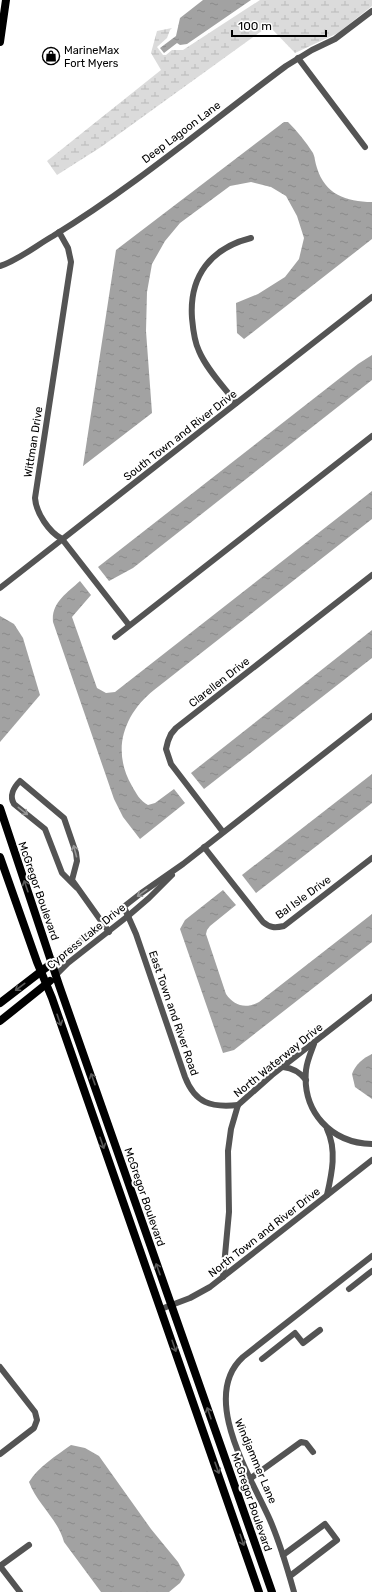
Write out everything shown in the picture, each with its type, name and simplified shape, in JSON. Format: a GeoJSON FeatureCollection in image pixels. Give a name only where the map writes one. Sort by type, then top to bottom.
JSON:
{"type":"FeatureCollection","features":[{"type":"Feature","properties":{"kind":"main road"},"geometry":{"type":"LineString","coordinates":[[0,42],[4,1]]}},
{"type":"Feature","properties":{"kind":"main road","name":"McGregor Boulevard"},"geometry":{"type":"LineString","coordinates":[[0,808],[56,975],[272,1592]]}},
{"type":"Feature","properties":{"kind":"main road"},"geometry":{"type":"LineString","coordinates":[[0,820],[6,827]]}},
{"type":"Feature","properties":{"kind":"main road","name":"McGregor Boulevard"},"geometry":{"type":"LineString","coordinates":[[0,856],[161,1309],[259,1592]]}},
{"type":"Feature","properties":{"kind":"main road","name":"Cypress Lake Drive"},"geometry":{"type":"LineString","coordinates":[[0,1003],[52,963]]}},
{"type":"Feature","properties":{"kind":"main road","name":"Cypress Lake Drive"},"geometry":{"type":"LineString","coordinates":[[0,1021],[56,975]]}},
{"type":"Feature","properties":{"kind":"street","name":"Deep Lagoon Lane"},"geometry":{"type":"LineString","coordinates":[[0,266],[59,232],[110,199],[298,58],[335,39],[372,11]]}},
{"type":"Feature","properties":{"kind":"street"},"geometry":{"type":"LineString","coordinates":[[298,58],[365,146]]}},
{"type":"Feature","properties":{"kind":"street","name":"Wittman Drive"},"geometry":{"type":"LineString","coordinates":[[59,232],[70,254],[70,269],[35,506],[55,535],[62,539],[129,625]]}},
{"type":"Feature","properties":{"kind":"street"},"geometry":{"type":"LineString","coordinates":[[236,403],[206,365],[198,350],[194,332],[192,303],[196,283],[203,269],[212,257],[224,248],[251,238]]}},
{"type":"Feature","properties":{"kind":"street","name":"South Town and River Drive"},"geometry":{"type":"LineString","coordinates":[[0,588],[372,297]]}},
{"type":"Feature","properties":{"kind":"street"},"geometry":{"type":"LineString","coordinates":[[115,637],[372,436]]}},
{"type":"Feature","properties":{"kind":"street","name":"Clarellen Drive"},"geometry":{"type":"LineString","coordinates":[[223,832],[171,764],[166,749],[171,734],[176,728],[372,575]]}},
{"type":"Feature","properties":{"kind":"street","name":"Cypress Lake Drive"},"geometry":{"type":"LineString","coordinates":[[52,963],[102,923],[183,864],[372,716]]}},
{"type":"Feature","properties":{"kind":"street"},"geometry":{"type":"LineString","coordinates":[[77,888],[62,873],[45,828],[12,801],[13,791],[20,781],[64,818],[76,853],[77,861],[72,880],[109,932]]}},
{"type":"Feature","properties":{"kind":"street","name":"Bal Isle Drive"},"geometry":{"type":"LineString","coordinates":[[204,847],[263,922],[269,927],[276,928],[284,926],[372,858]]}},
{"type":"Feature","properties":{"kind":"street","name":"Cypress Lake Drive"},"geometry":{"type":"LineString","coordinates":[[56,975],[68,963],[150,898],[183,864]]}},
{"type":"Feature","properties":{"kind":"street","name":"East Town and River Road"},"geometry":{"type":"LineString","coordinates":[[124,907],[185,1077],[192,1091],[210,1104],[226,1106],[238,1105]]}},
{"type":"Feature","properties":{"kind":"street","name":"North Waterway Drive"},"geometry":{"type":"LineString","coordinates":[[223,1277],[229,1212],[228,1151],[231,1129],[238,1105],[259,1085],[372,997]]}},
{"type":"Feature","properties":{"kind":"street"},"geometry":{"type":"LineString","coordinates":[[315,1042],[307,1066],[306,1080],[308,1096],[318,1118],[333,1133],[346,1140],[372,1144]]}},
{"type":"Feature","properties":{"kind":"street"},"geometry":{"type":"LineString","coordinates":[[283,1067],[291,1068],[302,1074],[306,1080]]}},
{"type":"Feature","properties":{"kind":"street"},"geometry":{"type":"LineString","coordinates":[[326,1127],[330,1136],[333,1158],[327,1195]]}},
{"type":"Feature","properties":{"kind":"street","name":"North Town and River Drive"},"geometry":{"type":"LineString","coordinates":[[161,1309],[203,1291],[223,1277],[372,1160]]}},
{"type":"Feature","properties":{"kind":"street","name":"Windjammer Lane"},"geometry":{"type":"LineString","coordinates":[[294,1592],[270,1519],[234,1440],[227,1418],[227,1382],[238,1361],[372,1256]]}},
{"type":"Feature","properties":{"kind":"street"},"geometry":{"type":"LineString","coordinates":[[349,1289],[371,1272],[363,1263]]}},
{"type":"Feature","properties":{"kind":"street"},"geometry":{"type":"LineString","coordinates":[[287,1323],[303,1343],[320,1330]]}},
{"type":"Feature","properties":{"kind":"street"},"geometry":{"type":"LineString","coordinates":[[262,1359],[295,1333]]}},
{"type":"Feature","properties":{"kind":"street"},"geometry":{"type":"LineString","coordinates":[[0,1367],[3,1376],[35,1412],[37,1420],[34,1428],[0,1454]]}},
{"type":"Feature","properties":{"kind":"street"},"geometry":{"type":"LineString","coordinates":[[251,1478],[301,1442],[306,1443],[313,1452]]}},
{"type":"Feature","properties":{"kind":"street"},"geometry":{"type":"LineString","coordinates":[[283,1555],[325,1524],[337,1540],[290,1576]]}},
{"type":"Feature","properties":{"kind":"street"},"geometry":{"type":"LineString","coordinates":[[20,1592],[0,1566],[29,1544]]}},
{"type":"Feature","properties":{"kind":"green space"},"geometry":{"type":"Polygon","coordinates":[[[260,0],[372,0],[372,6],[338,33],[295,53],[271,28],[263,30],[101,147],[57,175],[47,161],[161,70],[151,53],[157,31],[172,28],[167,38],[157,47],[163,55],[166,55],[172,50],[183,50],[260,0]]]}},
{"type":"Feature","properties":{"kind":"water"},"geometry":{"type":"Polygon","coordinates":[[[203,0],[251,0],[187,44],[180,45],[177,43],[164,53],[160,48],[176,36],[180,18],[203,0]]]}},
{"type":"Feature","properties":{"kind":"water"},"geometry":{"type":"Polygon","coordinates":[[[284,122],[288,122],[310,149],[314,155],[316,166],[321,177],[331,190],[345,198],[362,202],[372,202],[372,239],[244,339],[237,333],[236,303],[258,294],[285,277],[299,259],[304,238],[297,216],[286,196],[271,187],[251,182],[230,186],[180,223],[165,241],[152,264],[147,292],[146,331],[152,413],[83,466],[116,250],[284,122]]]}},
{"type":"Feature","properties":{"kind":"water"},"geometry":{"type":"Polygon","coordinates":[[[372,355],[372,380],[133,568],[109,581],[98,567],[358,364],[372,355]]]}},
{"type":"Feature","properties":{"kind":"water"},"geometry":{"type":"Polygon","coordinates":[[[372,491],[372,519],[154,690],[135,710],[128,721],[122,746],[122,759],[132,786],[140,799],[148,805],[155,803],[174,789],[185,803],[140,839],[123,817],[114,799],[53,622],[53,615],[57,604],[65,594],[80,581],[91,595],[72,617],[97,688],[106,693],[115,692],[372,491]]]}},
{"type":"Feature","properties":{"kind":"water"},"geometry":{"type":"Polygon","coordinates":[[[0,616],[14,624],[23,638],[40,695],[0,742],[0,616]]]}},
{"type":"Feature","properties":{"kind":"water"},"geometry":{"type":"Polygon","coordinates":[[[372,630],[372,658],[204,789],[191,773],[372,630]]]}},
{"type":"Feature","properties":{"kind":"water"},"geometry":{"type":"Polygon","coordinates":[[[372,774],[372,803],[256,893],[242,875],[372,774]]]}},
{"type":"Feature","properties":{"kind":"water"},"geometry":{"type":"Polygon","coordinates":[[[223,890],[236,905],[210,926],[206,934],[226,994],[237,1004],[245,1006],[259,1002],[372,914],[372,942],[234,1050],[223,1053],[180,929],[185,920],[223,890]]]}},
{"type":"Feature","properties":{"kind":"water"},"geometry":{"type":"Polygon","coordinates":[[[372,1054],[372,1099],[355,1087],[352,1074],[360,1062],[372,1054]]]}},
{"type":"Feature","properties":{"kind":"water"},"geometry":{"type":"Polygon","coordinates":[[[71,1445],[85,1448],[99,1456],[151,1529],[178,1562],[185,1575],[180,1583],[169,1592],[101,1592],[64,1542],[57,1526],[37,1497],[29,1482],[43,1466],[71,1445]]]}},
{"type":"Feature","properties":{"kind":"place","name":"MarineMax Fort Myers"},"geometry":{"type":"Point","coordinates":[51,56]}}]}
